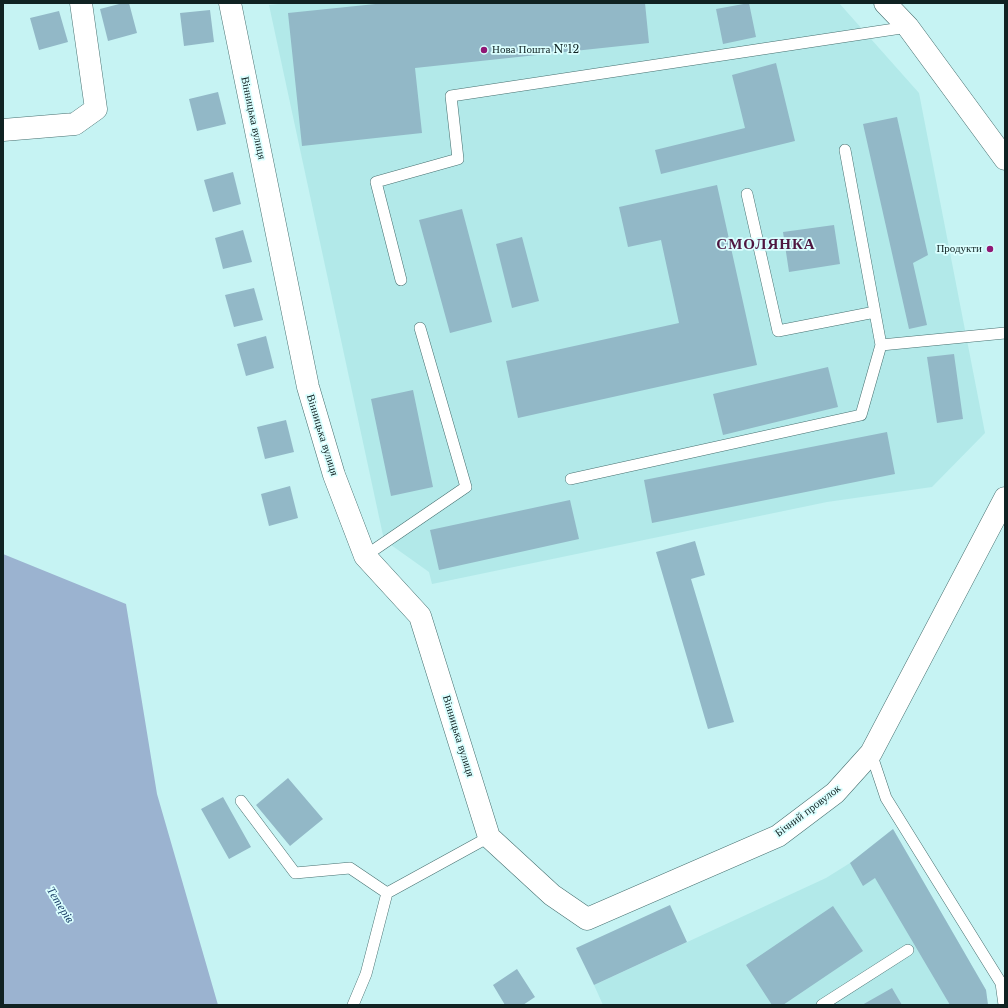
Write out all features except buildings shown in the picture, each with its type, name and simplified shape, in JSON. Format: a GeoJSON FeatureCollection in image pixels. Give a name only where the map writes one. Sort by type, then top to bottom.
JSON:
{"type":"FeatureCollection","features":[{"type":"Feature","properties":{"kind":"street"},"geometry":{"type":"LineString","coordinates":[[3,130],[75,124],[96,108],[81,3]]}},
{"type":"Feature","properties":{"kind":"street","name":"Вінницька вулиця"},"geometry":{"type":"LineString","coordinates":[[230,3],[308,387],[334,474],[365,556],[420,616],[489,837]]}},
{"type":"Feature","properties":{"kind":"street"},"geometry":{"type":"LineString","coordinates":[[885,3],[908,27],[1005,160]]}},
{"type":"Feature","properties":{"kind":"street","name":"Бічний провулок"},"geometry":{"type":"LineString","coordinates":[[489,837],[552,895],[587,919],[778,836],[835,793],[871,753],[1005,498]]}},
{"type":"Feature","properties":{"kind":"lane"},"geometry":{"type":"LineString","coordinates":[[401,280],[376,182],[458,159],[450,96],[908,27]]}},
{"type":"Feature","properties":{"kind":"lane"},"geometry":{"type":"LineString","coordinates":[[571,479],[861,415],[881,345],[845,150]]}},
{"type":"Feature","properties":{"kind":"lane"},"geometry":{"type":"LineString","coordinates":[[747,194],[778,331],[875,312]]}},
{"type":"Feature","properties":{"kind":"lane"},"geometry":{"type":"LineString","coordinates":[[365,556],[466,487],[420,328]]}},
{"type":"Feature","properties":{"kind":"lane"},"geometry":{"type":"LineString","coordinates":[[881,345],[1005,333]]}},
{"type":"Feature","properties":{"kind":"lane"},"geometry":{"type":"LineString","coordinates":[[871,753],[886,798],[1000,983],[1004,1005]]}},
{"type":"Feature","properties":{"kind":"lane"},"geometry":{"type":"LineString","coordinates":[[241,801],[295,873],[350,868],[387,893]]}},
{"type":"Feature","properties":{"kind":"lane"},"geometry":{"type":"LineString","coordinates":[[353,1005],[366,974],[387,893],[489,837]]}},
{"type":"Feature","properties":{"kind":"lane"},"geometry":{"type":"LineString","coordinates":[[822,1005],[908,950]]}},
{"type":"Feature","properties":{"kind":"shaded area"},"geometry":{"type":"Polygon","coordinates":[[[288,3],[839,3],[919,93],[985,433],[932,487],[827,502],[432,584],[429,572],[384,540],[269,5],[288,3]]]}},
{"type":"Feature","properties":{"kind":"shaded area"},"geometry":{"type":"Polygon","coordinates":[[[893,829],[986,990],[988,1005],[603,1005],[594,985],[826,878],[850,863],[893,829]]]}},
{"type":"Feature","properties":{"kind":"water","name":"Тетерів"},"geometry":{"type":"Polygon","coordinates":[[[3,554],[126,604],[157,794],[218,1005],[3,1005],[3,554]]]}},
{"type":"Feature","properties":{"kind":"place","name":"Нова Пошта №12"},"geometry":{"type":"Point","coordinates":[484,50]}},
{"type":"Feature","properties":{"kind":"place","name":"Продукти"},"geometry":{"type":"Point","coordinates":[990,249]}},
{"type":"Feature","properties":{"kind":"district","name":"СМОЛЯНКА"},"geometry":{"type":"Point","coordinates":[766,245]}}]}
